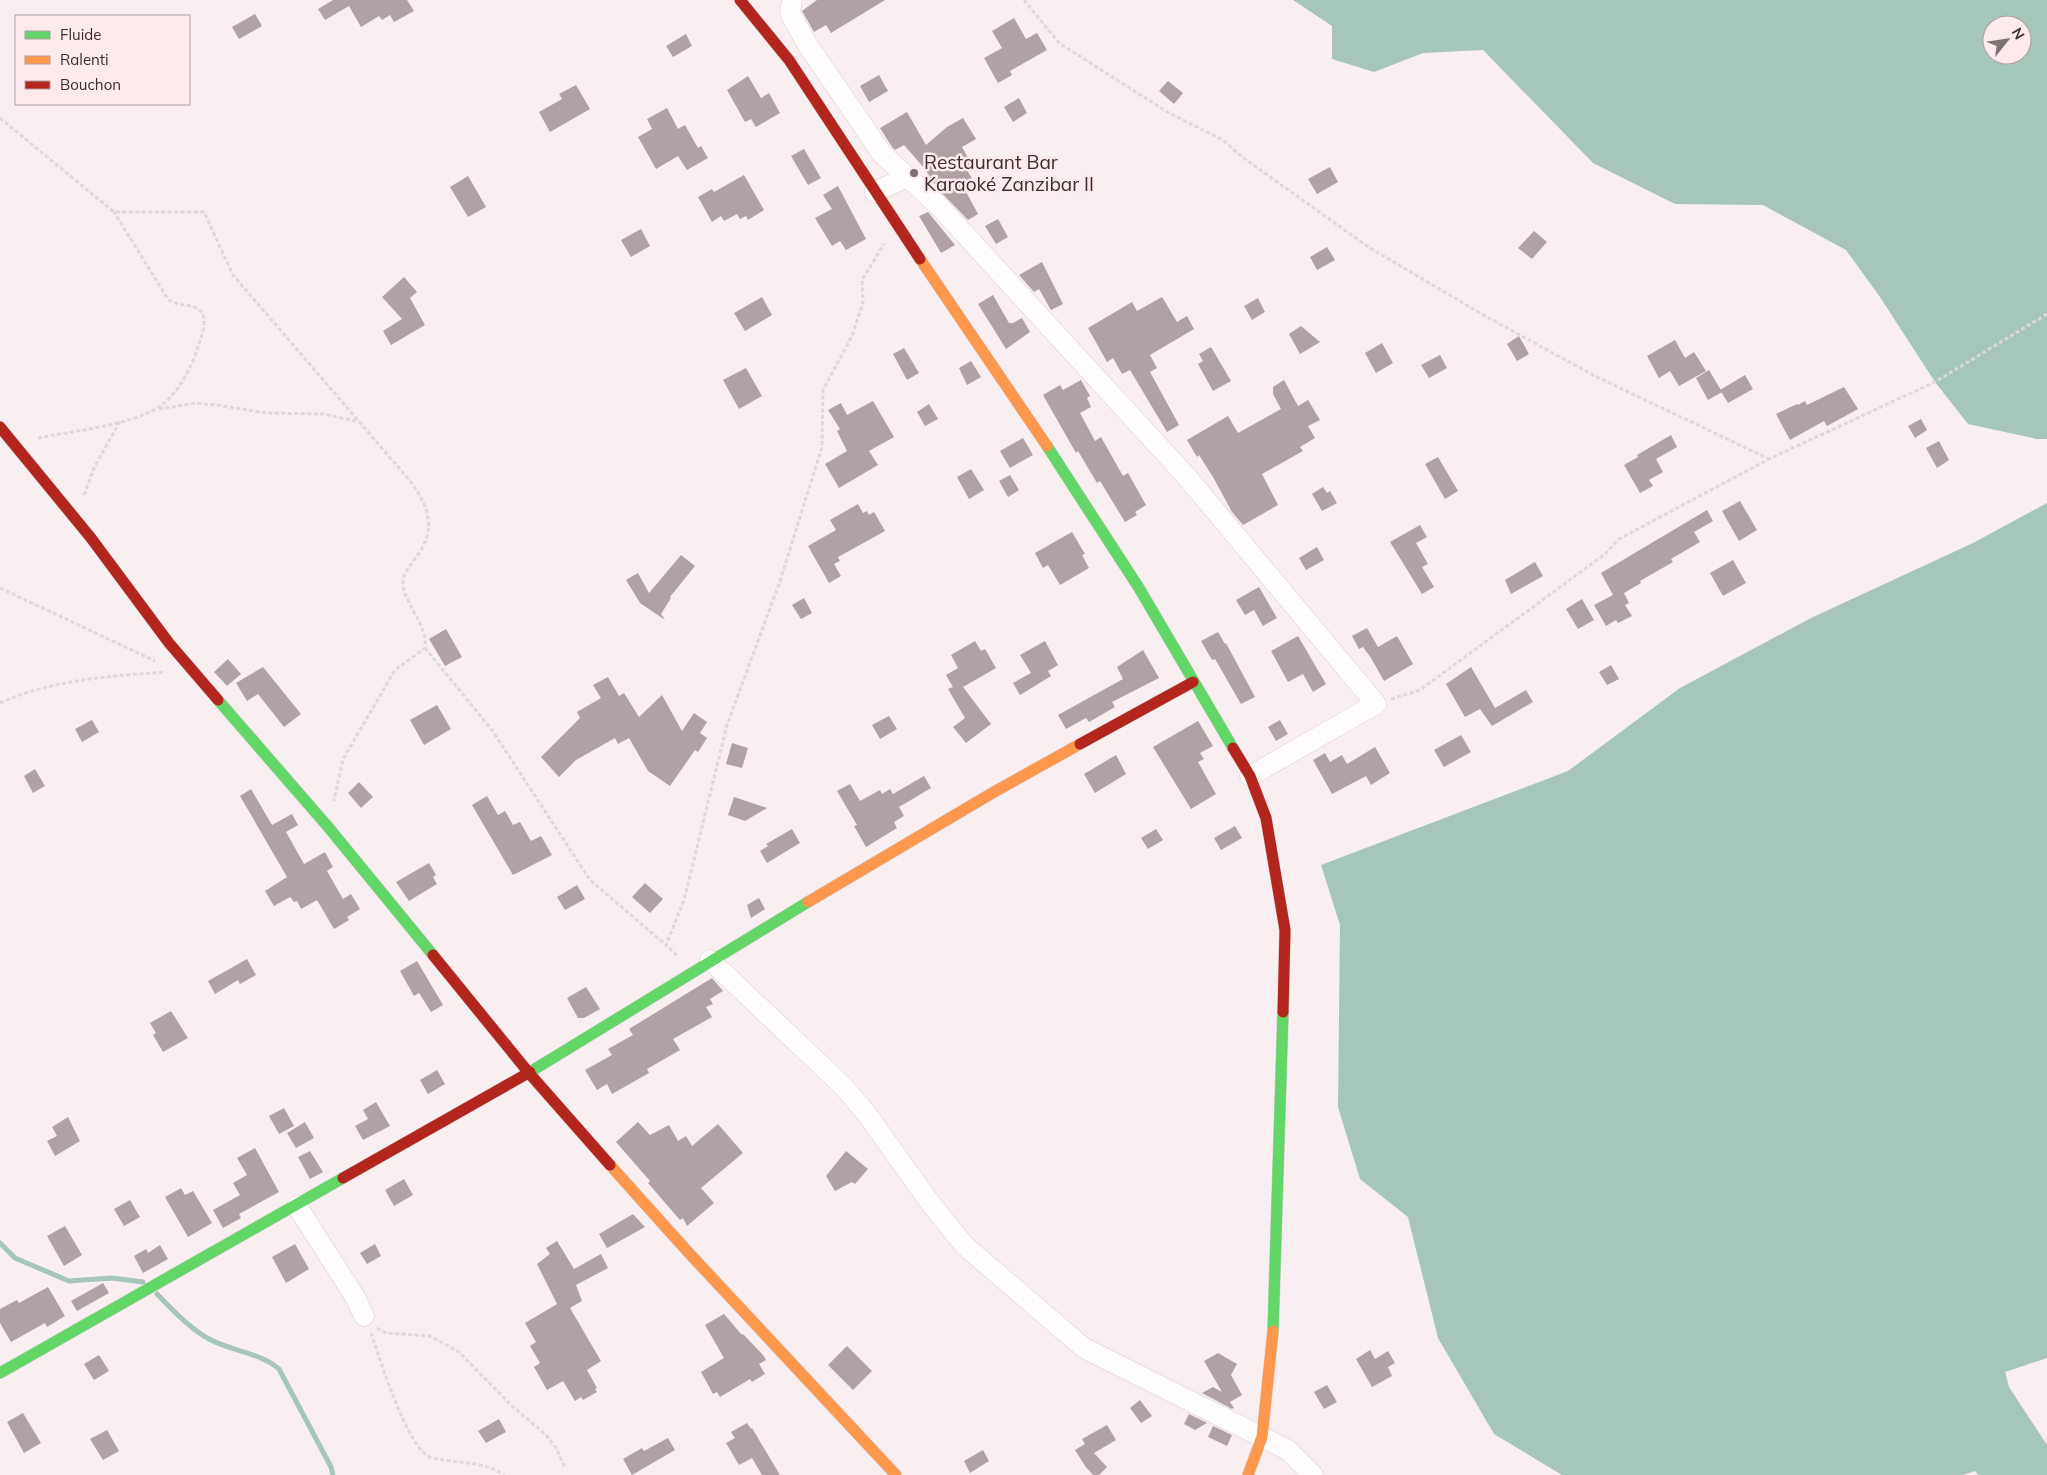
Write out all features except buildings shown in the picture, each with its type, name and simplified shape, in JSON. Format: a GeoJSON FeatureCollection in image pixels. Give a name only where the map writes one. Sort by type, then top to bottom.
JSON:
{"type":"FeatureCollection","features":[{"type":"Feature","properties":{"kind":"street"},"geometry":{"type":"LineString","coordinates":[[744,4],[782,21],[788,20],[792,7]]}},
{"type":"Feature","properties":{"kind":"street"},"geometry":{"type":"LineString","coordinates":[[744,4],[787,57],[894,221],[1031,421],[1139,588],[1250,776],[1266,818],[1285,930],[1274,1324],[1262,1437],[1248,1475]]}},
{"type":"Feature","properties":{"kind":"street"},"geometry":{"type":"LineString","coordinates":[[792,7],[848,139],[851,154]]}},
{"type":"Feature","properties":{"kind":"street"},"geometry":{"type":"LineString","coordinates":[[811,50],[883,155],[938,205],[1187,477],[1376,704],[1250,776]]}},
{"type":"Feature","properties":{"kind":"street"},"geometry":{"type":"LineString","coordinates":[[875,192],[907,176]]}},
{"type":"Feature","properties":{"kind":"street"},"geometry":{"type":"LineString","coordinates":[[0,427],[93,540],[169,643],[329,828],[529,1073],[688,1252],[896,1475]]}},
{"type":"Feature","properties":{"kind":"street"},"geometry":{"type":"LineString","coordinates":[[0,1373],[529,1073],[710,960],[994,792],[1193,682]]}},
{"type":"Feature","properties":{"kind":"street"},"geometry":{"type":"LineString","coordinates":[[710,960],[843,1086],[866,1113],[930,1204],[965,1246],[1088,1351],[1293,1454],[1313,1475]]}},
{"type":"Feature","properties":{"kind":"street"},"geometry":{"type":"LineString","coordinates":[[297,1206],[355,1297],[364,1316]]}},
{"type":"Feature","properties":{"kind":"path"},"geometry":{"type":"LineString","coordinates":[[1024,0],[1059,43],[1169,113],[1223,140],[1242,158],[1370,248],[1485,316],[1597,377],[1769,459]]}},
{"type":"Feature","properties":{"kind":"path"},"geometry":{"type":"LineString","coordinates":[[0,118],[114,212],[168,299],[173,303],[195,307],[201,312],[204,319],[197,349],[188,370],[170,398],[156,409]]}},
{"type":"Feature","properties":{"kind":"path"},"geometry":{"type":"LineString","coordinates":[[114,212],[204,212],[233,275],[413,484],[424,504],[429,529],[428,540],[406,571],[403,582],[405,594],[421,624],[426,639],[425,648],[492,730],[592,882],[666,945],[691,972]]}},
{"type":"Feature","properties":{"kind":"path"},"geometry":{"type":"LineString","coordinates":[[666,945],[683,903],[727,725],[778,584],[822,446],[822,390],[852,336],[863,302],[862,280],[888,238],[894,221]]}},
{"type":"Feature","properties":{"kind":"path"},"geometry":{"type":"LineString","coordinates":[[1376,704],[1420,690],[1606,554],[1619,539],[1769,459],[1935,382],[2047,314]]}},
{"type":"Feature","properties":{"kind":"path"},"geometry":{"type":"LineString","coordinates":[[12,443],[120,422],[156,409],[196,403],[217,404],[266,414],[324,414],[360,422]]}},
{"type":"Feature","properties":{"kind":"path"},"geometry":{"type":"LineString","coordinates":[[83,500],[94,468],[120,422]]}},
{"type":"Feature","properties":{"kind":"path"},"geometry":{"type":"LineString","coordinates":[[0,588],[159,663]]}},
{"type":"Feature","properties":{"kind":"path"},"geometry":{"type":"LineString","coordinates":[[329,828],[343,758],[395,670],[425,648]]}},
{"type":"Feature","properties":{"kind":"path"},"geometry":{"type":"LineString","coordinates":[[0,703],[27,691],[49,686],[169,672]]}},
{"type":"Feature","properties":{"kind":"path"},"geometry":{"type":"LineString","coordinates":[[364,1316],[382,1331],[430,1336],[459,1352],[511,1405],[546,1435],[556,1448],[566,1468]]}},
{"type":"Feature","properties":{"kind":"path"},"geometry":{"type":"LineString","coordinates":[[364,1316],[406,1426],[419,1450],[432,1458],[482,1464],[504,1475]]}},
{"type":"Feature","properties":{"kind":"shaded area"},"geometry":{"type":"Polygon","coordinates":[[[1293,0],[2047,0],[2047,439],[2037,439],[1968,424],[1935,382],[1880,297],[1846,250],[1763,205],[1675,204],[1593,163],[1483,50],[1423,53],[1374,72],[1332,59],[1332,26],[1293,0]]]}},
{"type":"Feature","properties":{"kind":"shaded area"},"geometry":{"type":"Polygon","coordinates":[[[2047,503],[2047,1358],[2005,1372],[2009,1387],[2047,1445],[2047,1475],[1978,1475],[1975,1471],[1963,1475],[1562,1475],[1494,1434],[1438,1338],[1408,1217],[1360,1179],[1338,1107],[1340,925],[1321,865],[1568,771],[1680,688],[1811,618],[1973,543],[2047,503]]]}},
{"type":"Feature","properties":{"kind":"waterway"},"geometry":{"type":"LineString","coordinates":[[0,1243],[15,1258],[69,1281],[112,1278],[143,1282]]}},
{"type":"Feature","properties":{"kind":"waterway"},"geometry":{"type":"LineString","coordinates":[[157,1294],[182,1319],[203,1336],[219,1344],[264,1359],[279,1369],[331,1467],[333,1475]]}},
{"type":"Feature","properties":{"kind":"traffic: fast"},"geometry":{"type":"LineString","coordinates":[[1047,446],[1139,588],[1233,748]]}},
{"type":"Feature","properties":{"kind":"traffic: fast"},"geometry":{"type":"LineString","coordinates":[[218,700],[329,828],[433,955]]}},
{"type":"Feature","properties":{"kind":"traffic: fast"},"geometry":{"type":"LineString","coordinates":[[530,1072],[808,902]]}},
{"type":"Feature","properties":{"kind":"traffic: fast"},"geometry":{"type":"LineString","coordinates":[[1273,1331],[1283,1012]]}},
{"type":"Feature","properties":{"kind":"traffic: fast"},"geometry":{"type":"LineString","coordinates":[[0,1373],[343,1178]]}},
{"type":"Feature","properties":{"kind":"traffic: slow"},"geometry":{"type":"LineString","coordinates":[[920,259],[1047,446]]}},
{"type":"Feature","properties":{"kind":"traffic: slow"},"geometry":{"type":"LineString","coordinates":[[808,902],[994,792],[1080,744]]}},
{"type":"Feature","properties":{"kind":"traffic: slow"},"geometry":{"type":"LineString","coordinates":[[610,1165],[688,1252],[896,1475]]}},
{"type":"Feature","properties":{"kind":"traffic: slow"},"geometry":{"type":"LineString","coordinates":[[1248,1475],[1262,1437],[1273,1331]]}},
{"type":"Feature","properties":{"kind":"traffic: jam"},"geometry":{"type":"LineString","coordinates":[[740,0],[789,60],[920,259]]}},
{"type":"Feature","properties":{"kind":"traffic: jam"},"geometry":{"type":"LineString","coordinates":[[0,427],[91,538],[169,643],[218,700]]}},
{"type":"Feature","properties":{"kind":"traffic: jam"},"geometry":{"type":"LineString","coordinates":[[1080,744],[1193,682]]}},
{"type":"Feature","properties":{"kind":"traffic: jam"},"geometry":{"type":"LineString","coordinates":[[1233,748],[1250,776],[1266,818],[1285,930],[1283,1012]]}},
{"type":"Feature","properties":{"kind":"traffic: jam"},"geometry":{"type":"LineString","coordinates":[[433,955],[529,1073],[610,1165]]}},
{"type":"Feature","properties":{"kind":"traffic: jam"},"geometry":{"type":"LineString","coordinates":[[343,1178],[530,1072]]}},
{"type":"Feature","properties":{"kind":"place","name":"Restaurant Bar Karaoké Zanzibar II"},"geometry":{"type":"Point","coordinates":[914,173]}}]}
